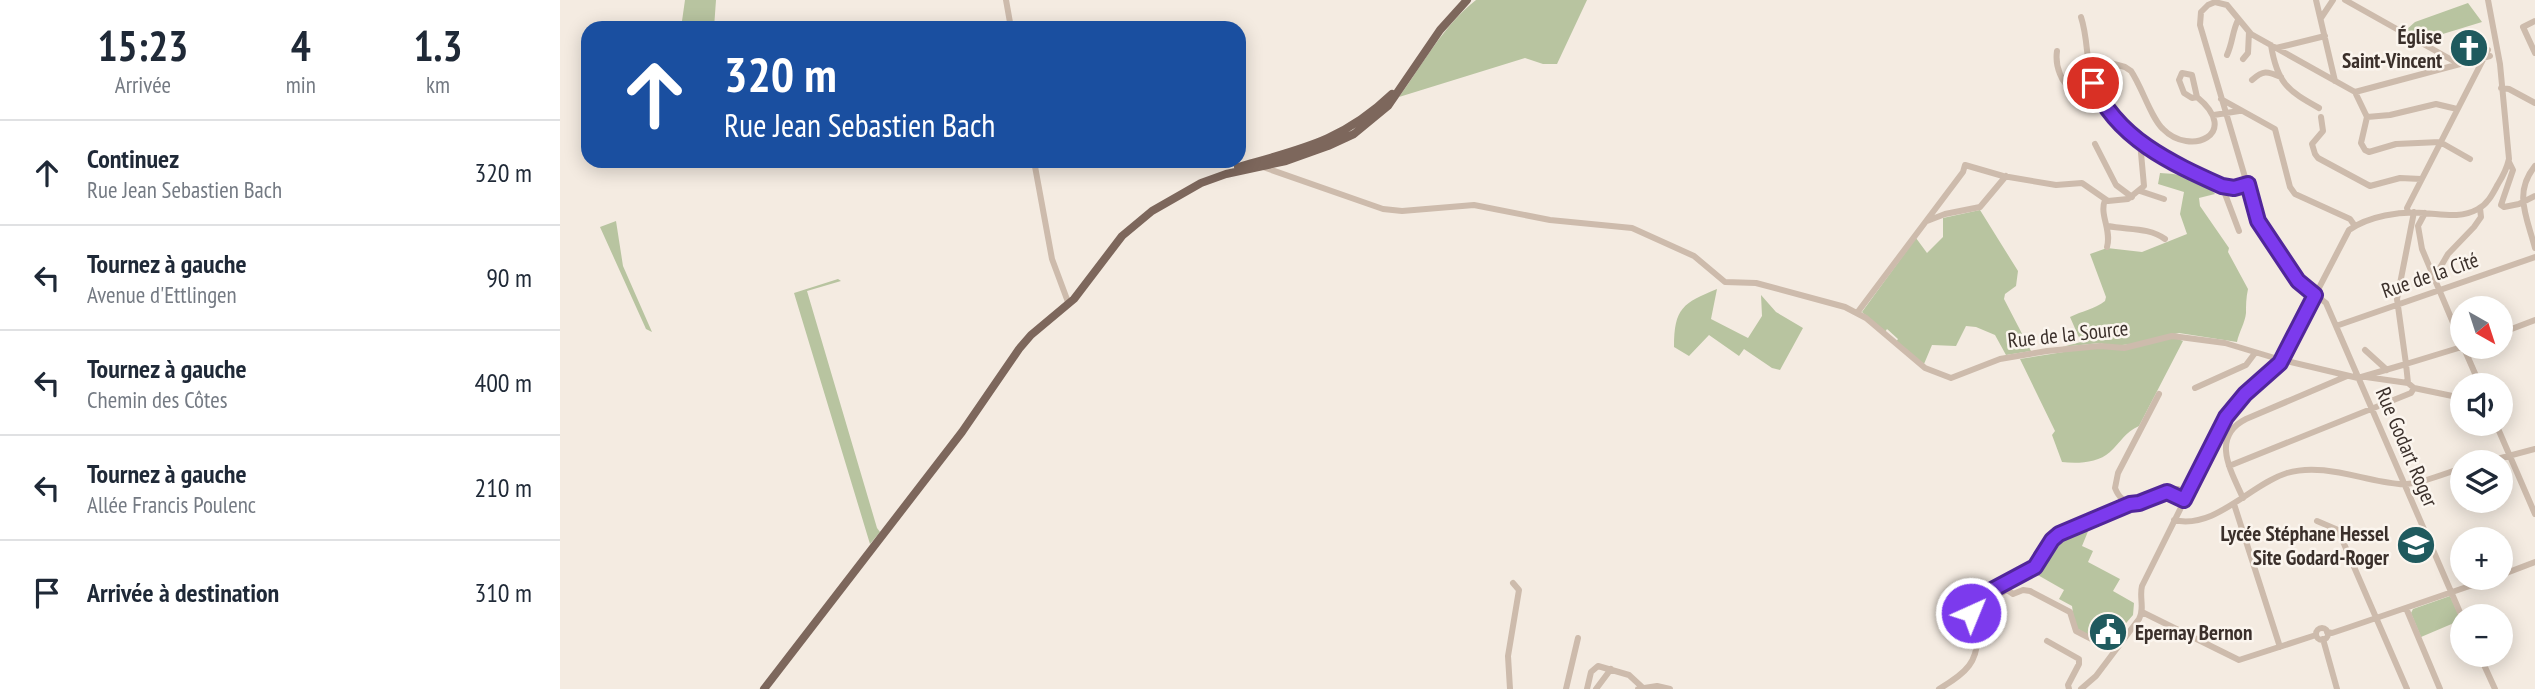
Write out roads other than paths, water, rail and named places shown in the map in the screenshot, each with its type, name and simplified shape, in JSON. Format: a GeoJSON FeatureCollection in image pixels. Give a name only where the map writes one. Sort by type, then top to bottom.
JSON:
{"type":"FeatureCollection","features":[{"type":"Feature","properties":{"kind":"main road"},"geometry":{"type":"LineString","coordinates":[[1059,312],[1113,240],[1145,210],[1174,192],[1198,181],[1328,146],[1354,134],[1388,106],[1440,30],[1467,0]]}},
{"type":"Feature","properties":{"kind":"main road"},"geometry":{"type":"LineString","coordinates":[[764,689],[962,432],[1019,349],[1079,293],[1122,236],[1152,211],[1205,181],[1262,164]]}},
{"type":"Feature","properties":{"kind":"street"},"geometry":{"type":"LineString","coordinates":[[1006,0],[1010,21]]}},
{"type":"Feature","properties":{"kind":"street"},"geometry":{"type":"LineString","coordinates":[[2317,0],[2335,81]]}},
{"type":"Feature","properties":{"kind":"street"},"geometry":{"type":"LineString","coordinates":[[2321,18],[2333,0]]}},
{"type":"Feature","properties":{"kind":"street"},"geometry":{"type":"LineString","coordinates":[[2345,0],[2459,64]]}},
{"type":"Feature","properties":{"kind":"street"},"geometry":{"type":"LineString","coordinates":[[2411,212],[2407,208],[2421,179],[2457,108],[2489,54],[2494,25],[2489,0]]}},
{"type":"Feature","properties":{"kind":"street","name":"Rue Godart Roger"},"geometry":{"type":"LineString","coordinates":[[2238,20],[2227,5],[2215,2],[2207,5],[2199,19],[2258,221],[2298,281],[2326,303],[2361,377],[2371,408],[2456,604]]}},
{"type":"Feature","properties":{"kind":"street"},"geometry":{"type":"LineString","coordinates":[[2081,17],[2093,83],[2105,107],[2127,132],[2140,142],[2222,186],[2234,188],[2248,184]]}},
{"type":"Feature","properties":{"kind":"street"},"geometry":{"type":"LineString","coordinates":[[2227,55],[2231,46],[2231,33],[2238,20],[2249,32],[2356,92],[2367,117],[2361,143],[2365,150],[2369,152],[2396,144],[2440,142],[2470,159]]}},
{"type":"Feature","properties":{"kind":"street"},"geometry":{"type":"LineString","coordinates":[[2535,21],[2523,27],[2535,53]]}},
{"type":"Feature","properties":{"kind":"street"},"geometry":{"type":"LineString","coordinates":[[2243,59],[2248,53],[2249,32]]}},
{"type":"Feature","properties":{"kind":"street"},"geometry":{"type":"LineString","coordinates":[[2274,47],[2325,36]]}},
{"type":"Feature","properties":{"kind":"street"},"geometry":{"type":"LineString","coordinates":[[2274,47],[2281,77],[2289,91],[2319,108]]}},
{"type":"Feature","properties":{"kind":"street"},"geometry":{"type":"LineString","coordinates":[[2057,51],[2063,80],[2090,103],[2105,107]]}},
{"type":"Feature","properties":{"kind":"street"},"geometry":{"type":"LineString","coordinates":[[2356,92],[2489,54]]}},
{"type":"Feature","properties":{"kind":"street"},"geometry":{"type":"LineString","coordinates":[[2489,54],[2500,72],[2509,162],[2513,170],[2501,202],[2504,207],[2535,196]]}},
{"type":"Feature","properties":{"kind":"street"},"geometry":{"type":"LineString","coordinates":[[2088,57],[2131,71],[2159,125],[2176,138],[2194,142],[2209,136],[2215,126],[2210,108],[2197,97]]}},
{"type":"Feature","properties":{"kind":"street"},"geometry":{"type":"LineString","coordinates":[[2252,80],[2261,72],[2267,71],[2281,77]]}},
{"type":"Feature","properties":{"kind":"street"},"geometry":{"type":"LineString","coordinates":[[2501,88],[2509,89],[2535,103]]}},
{"type":"Feature","properties":{"kind":"street"},"geometry":{"type":"LineString","coordinates":[[2221,99],[2271,126],[2277,134],[2292,191],[2350,219],[2355,226]]}},
{"type":"Feature","properties":{"kind":"street"},"geometry":{"type":"LineString","coordinates":[[2225,111],[2232,104]]}},
{"type":"Feature","properties":{"kind":"street"},"geometry":{"type":"LineString","coordinates":[[2367,117],[2390,115],[2436,104],[2457,108]]}},
{"type":"Feature","properties":{"kind":"street"},"geometry":{"type":"LineString","coordinates":[[2214,115],[2225,111],[2243,112]]}},
{"type":"Feature","properties":{"kind":"street"},"geometry":{"type":"LineString","coordinates":[[2229,123],[2232,117],[2243,112]]}},
{"type":"Feature","properties":{"kind":"street"},"geometry":{"type":"LineString","coordinates":[[2321,117],[2323,131],[2312,144],[2318,158],[2370,186],[2400,178],[2421,179]]}},
{"type":"Feature","properties":{"kind":"street"},"geometry":{"type":"LineString","coordinates":[[1857,313],[1963,172],[1965,165],[2006,177],[2056,185],[2086,185],[2105,200],[2124,201],[2140,191],[2145,180],[2140,142]]}},
{"type":"Feature","properties":{"kind":"street"},"geometry":{"type":"LineString","coordinates":[[2095,144],[2116,184],[2132,197]]}},
{"type":"Feature","properties":{"kind":"street"},"geometry":{"type":"LineString","coordinates":[[2081,689],[2096,676],[2143,612],[2141,586],[2226,417],[2245,394],[2282,360],[2345,235],[2355,226],[2411,212],[2455,216],[2480,208],[2491,196],[2509,162]]}},
{"type":"Feature","properties":{"kind":"street","name":"Rue de la Source"},"geometry":{"type":"LineString","coordinates":[[1262,164],[1383,209],[1402,211],[1464,205],[1550,220],[1632,228],[1694,256],[1721,281],[1756,283],[1828,302],[1857,313],[1925,368],[1951,378],[2000,359],[2100,346],[2124,348],[2167,337],[2225,343],[2347,376],[2408,383]]}},
{"type":"Feature","properties":{"kind":"street"},"geometry":{"type":"LineString","coordinates":[[2535,166],[2523,187],[2522,202],[2533,230],[2535,248]]}},
{"type":"Feature","properties":{"kind":"street"},"geometry":{"type":"LineString","coordinates":[[1035,168],[1052,259],[1069,302]]}},
{"type":"Feature","properties":{"kind":"street"},"geometry":{"type":"LineString","coordinates":[[1924,222],[1945,214],[1980,207],[2006,177]]}},
{"type":"Feature","properties":{"kind":"street"},"geometry":{"type":"LineString","coordinates":[[2222,186],[2238,231]]}},
{"type":"Feature","properties":{"kind":"street"},"geometry":{"type":"LineString","coordinates":[[2140,191],[2164,199]]}},
{"type":"Feature","properties":{"kind":"street"},"geometry":{"type":"LineString","coordinates":[[2105,200],[2103,209],[2108,226],[2107,247]]}},
{"type":"Feature","properties":{"kind":"street"},"geometry":{"type":"LineString","coordinates":[[2433,276],[2448,254],[2474,227],[2481,216],[2480,208]]}},
{"type":"Feature","properties":{"kind":"street"},"geometry":{"type":"LineString","coordinates":[[2411,212],[2397,305],[2408,383],[2414,388],[2450,396]]}},
{"type":"Feature","properties":{"kind":"street"},"geometry":{"type":"LineString","coordinates":[[2425,213],[2419,222],[2418,230],[2422,248],[2450,315]]}},
{"type":"Feature","properties":{"kind":"street"},"geometry":{"type":"LineString","coordinates":[[2108,226],[2149,232],[2165,239]]}},
{"type":"Feature","properties":{"kind":"street","name":"Rue de la Cité"},"geometry":{"type":"LineString","coordinates":[[2336,327],[2535,257]]}},
{"type":"Feature","properties":{"kind":"street"},"geometry":{"type":"LineString","coordinates":[[2513,328],[2535,320]]}},
{"type":"Feature","properties":{"kind":"street"},"geometry":{"type":"LineString","coordinates":[[2365,350],[2387,370]]}},
{"type":"Feature","properties":{"kind":"street"},"geometry":{"type":"LineString","coordinates":[[2361,377],[2450,351]]}},
{"type":"Feature","properties":{"kind":"street"},"geometry":{"type":"LineString","coordinates":[[2195,387],[2246,365],[2255,353]]}},
{"type":"Feature","properties":{"kind":"street"},"geometry":{"type":"LineString","coordinates":[[2243,498],[2230,466],[2226,442],[2230,431],[2237,424],[2347,376]]}},
{"type":"Feature","properties":{"kind":"street"},"geometry":{"type":"LineString","coordinates":[[2230,466],[2411,393],[2414,388]]}},
{"type":"Feature","properties":{"kind":"street"},"geometry":{"type":"LineString","coordinates":[[2130,504],[2118,495],[2115,488],[2116,479],[2159,394]]}},
{"type":"Feature","properties":{"kind":"street"},"geometry":{"type":"LineString","coordinates":[[2513,454],[2535,449]]}},
{"type":"Feature","properties":{"kind":"street"},"geometry":{"type":"LineString","coordinates":[[2513,461],[2533,503],[2535,514]]}},
{"type":"Feature","properties":{"kind":"street"},"geometry":{"type":"LineString","coordinates":[[2174,520],[2185,522],[2196,519],[2234,504],[2272,479],[2301,470],[2326,471],[2404,484],[2450,471]]}},
{"type":"Feature","properties":{"kind":"street"},"geometry":{"type":"LineString","coordinates":[[1939,689],[1961,676],[1972,661],[1976,639],[1971,613],[1974,602],[2035,567],[2057,536],[2130,504],[2175,489],[2188,493]]}},
{"type":"Feature","properties":{"kind":"street"},"geometry":{"type":"LineString","coordinates":[[2167,492],[2184,500]]}},
{"type":"Feature","properties":{"kind":"street"},"geometry":{"type":"LineString","coordinates":[[2234,504],[2280,648]]}},
{"type":"Feature","properties":{"kind":"street"},"geometry":{"type":"LineString","coordinates":[[2179,510],[2196,519]]}},
{"type":"Feature","properties":{"kind":"street"},"geometry":{"type":"LineString","coordinates":[[2317,521],[2338,530],[2407,689]]}},
{"type":"Feature","properties":{"kind":"street"},"geometry":{"type":"LineString","coordinates":[[2513,570],[2535,562]]}},
{"type":"Feature","properties":{"kind":"street"},"geometry":{"type":"LineString","coordinates":[[1513,583],[1519,590]]}},
{"type":"Feature","properties":{"kind":"street"},"geometry":{"type":"LineString","coordinates":[[1510,689],[1507,656],[1519,590],[1526,583]]}},
{"type":"Feature","properties":{"kind":"street"},"geometry":{"type":"LineString","coordinates":[[1974,602],[1984,603],[2007,590],[2013,594],[2023,590],[2030,591],[2070,612],[2076,632],[2115,651]]}},
{"type":"Feature","properties":{"kind":"street"},"geometry":{"type":"LineString","coordinates":[[2316,635],[2316,631],[2321,628],[2332,632],[2457,590]]}},
{"type":"Feature","properties":{"kind":"street"},"geometry":{"type":"LineString","coordinates":[[2406,608],[2441,689]]}},
{"type":"Feature","properties":{"kind":"street"},"geometry":{"type":"LineString","coordinates":[[2143,612],[2239,660],[2316,635],[2323,639],[2337,689]]}},
{"type":"Feature","properties":{"kind":"street"},"geometry":{"type":"LineString","coordinates":[[2323,639],[2327,632]]}},
{"type":"Feature","properties":{"kind":"street"},"geometry":{"type":"LineString","coordinates":[[1566,689],[1578,638]]}},
{"type":"Feature","properties":{"kind":"street"},"geometry":{"type":"LineString","coordinates":[[2047,641],[2079,659],[2068,685],[2069,689]]}},
{"type":"Feature","properties":{"kind":"street"},"geometry":{"type":"LineString","coordinates":[[1587,689],[1594,667],[1598,666],[1629,675],[1640,688],[1668,689]]}},
{"type":"Feature","properties":{"kind":"street"},"geometry":{"type":"LineString","coordinates":[[2485,667],[2495,689]]}},
{"type":"Feature","properties":{"kind":"street"},"geometry":{"type":"LineString","coordinates":[[1596,689],[1611,669]]}},
{"type":"Feature","properties":{"kind":"place","name":"Église Saint-Vincent"},"geometry":{"type":"Point","coordinates":[2469,48]}},
{"type":"Feature","properties":{"kind":"place","name":"Lycée Stéphane Hessel Site Godard-Roger"},"geometry":{"type":"Point","coordinates":[2416,545]}},
{"type":"Feature","properties":{"kind":"place","name":"Epernay Bernon"},"geometry":{"type":"Point","coordinates":[2108,632]}}]}
